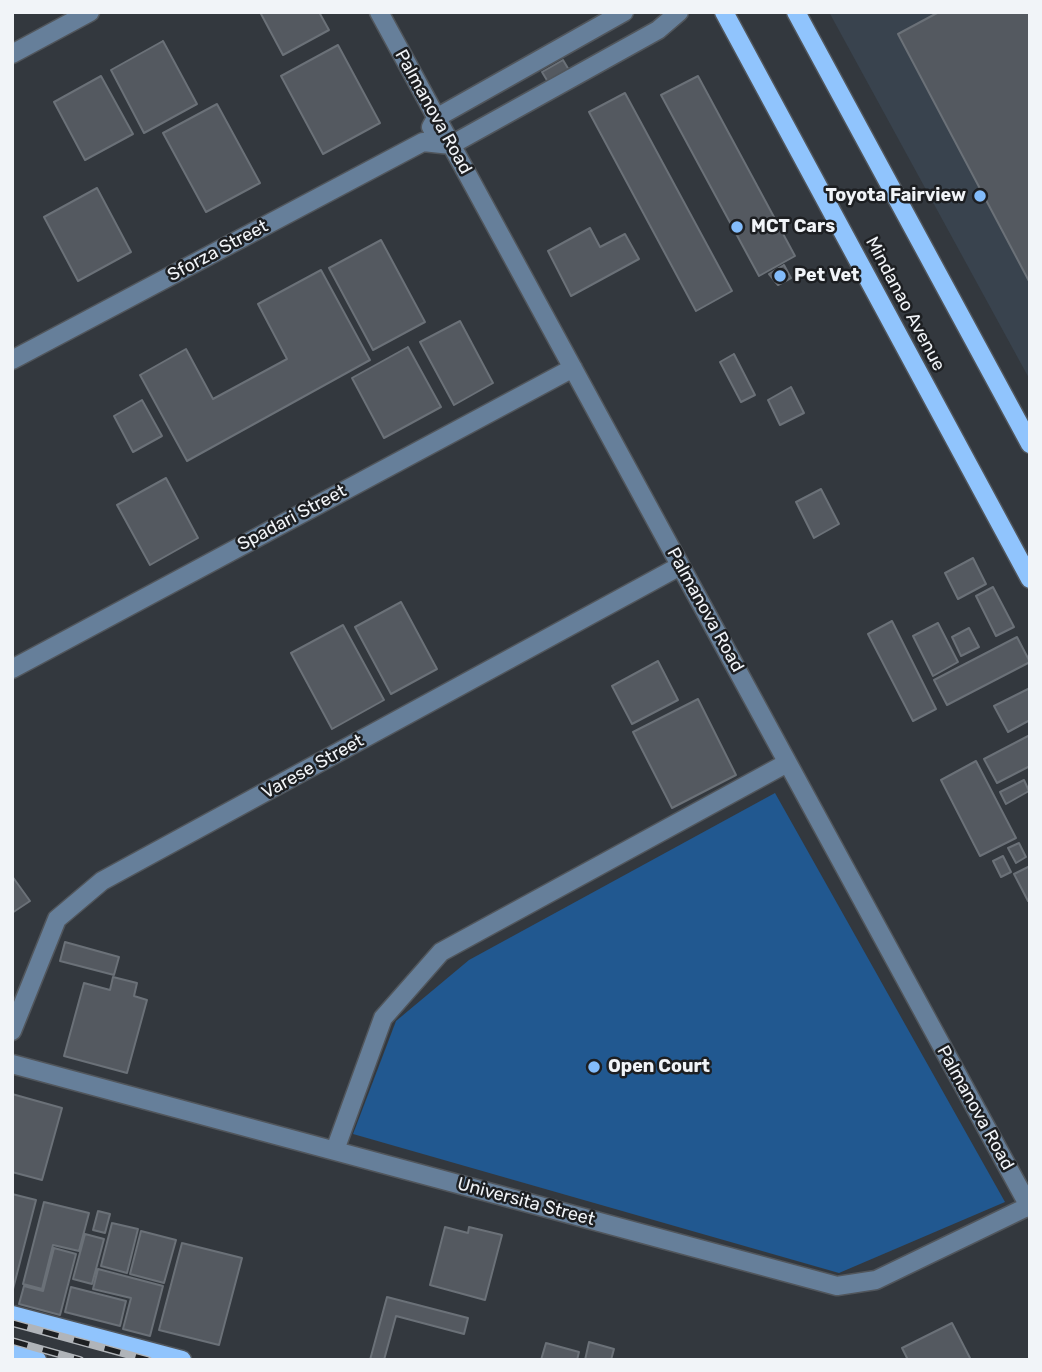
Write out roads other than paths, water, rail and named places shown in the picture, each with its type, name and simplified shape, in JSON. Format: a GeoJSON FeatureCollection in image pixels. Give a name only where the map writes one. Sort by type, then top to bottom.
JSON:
{"type":"FeatureCollection","features":[{"type":"Feature","properties":{"kind":"main road","name":"Mindanao Avenue"},"geometry":{"type":"LineString","coordinates":[[724,12],[1030,579]]}},
{"type":"Feature","properties":{"kind":"main road"},"geometry":{"type":"LineString","coordinates":[[796,12],[1030,444]]}},
{"type":"Feature","properties":{"kind":"main road"},"geometry":{"type":"LineString","coordinates":[[12,1315],[182,1360]]}},
{"type":"Feature","properties":{"kind":"main road"},"geometry":{"type":"LineString","coordinates":[[12,1353],[37,1360]]}},
{"type":"Feature","properties":{"kind":"street"},"geometry":{"type":"LineString","coordinates":[[12,54],[90,12]]}},
{"type":"Feature","properties":{"kind":"street","name":"Palmanova Road"},"geometry":{"type":"LineString","coordinates":[[379,12],[1029,1207]]}},
{"type":"Feature","properties":{"kind":"street"},"geometry":{"type":"LineString","coordinates":[[624,12],[436,118],[423,142],[451,145],[658,30],[679,12]]}},
{"type":"Feature","properties":{"kind":"street","name":"Sforza Street"},"geometry":{"type":"LineString","coordinates":[[12,360],[423,142]]}},
{"type":"Feature","properties":{"kind":"street","name":"Spadari Street"},"geometry":{"type":"LineString","coordinates":[[12,669],[573,368]]}},
{"type":"Feature","properties":{"kind":"street","name":"Varese Street"},"geometry":{"type":"LineString","coordinates":[[12,1031],[57,919],[102,881],[680,566]]}},
{"type":"Feature","properties":{"kind":"street"},"geometry":{"type":"LineString","coordinates":[[335,1150],[383,1018],[441,952],[788,763]]}},
{"type":"Feature","properties":{"kind":"street","name":"Universita Street"},"geometry":{"type":"LineString","coordinates":[[12,1064],[836,1286],[876,1280],[1029,1207]]}},
{"type":"Feature","properties":{"kind":"railway"},"geometry":{"type":"LineString","coordinates":[[12,1323],[148,1360]]}},
{"type":"Feature","properties":{"kind":"railway"},"geometry":{"type":"LineString","coordinates":[[12,1341],[80,1360]]}},
{"type":"Feature","properties":{"kind":"place","name":"Toyota Fairview"},"geometry":{"type":"Point","coordinates":[980,196]}},
{"type":"Feature","properties":{"kind":"place","name":"MCT Cars"},"geometry":{"type":"Point","coordinates":[737,227]}},
{"type":"Feature","properties":{"kind":"place","name":"Pet Vet"},"geometry":{"type":"Point","coordinates":[780,276]}},
{"type":"Feature","properties":{"kind":"place","name":"Open Court"},"geometry":{"type":"Point","coordinates":[594,1067]}}]}
